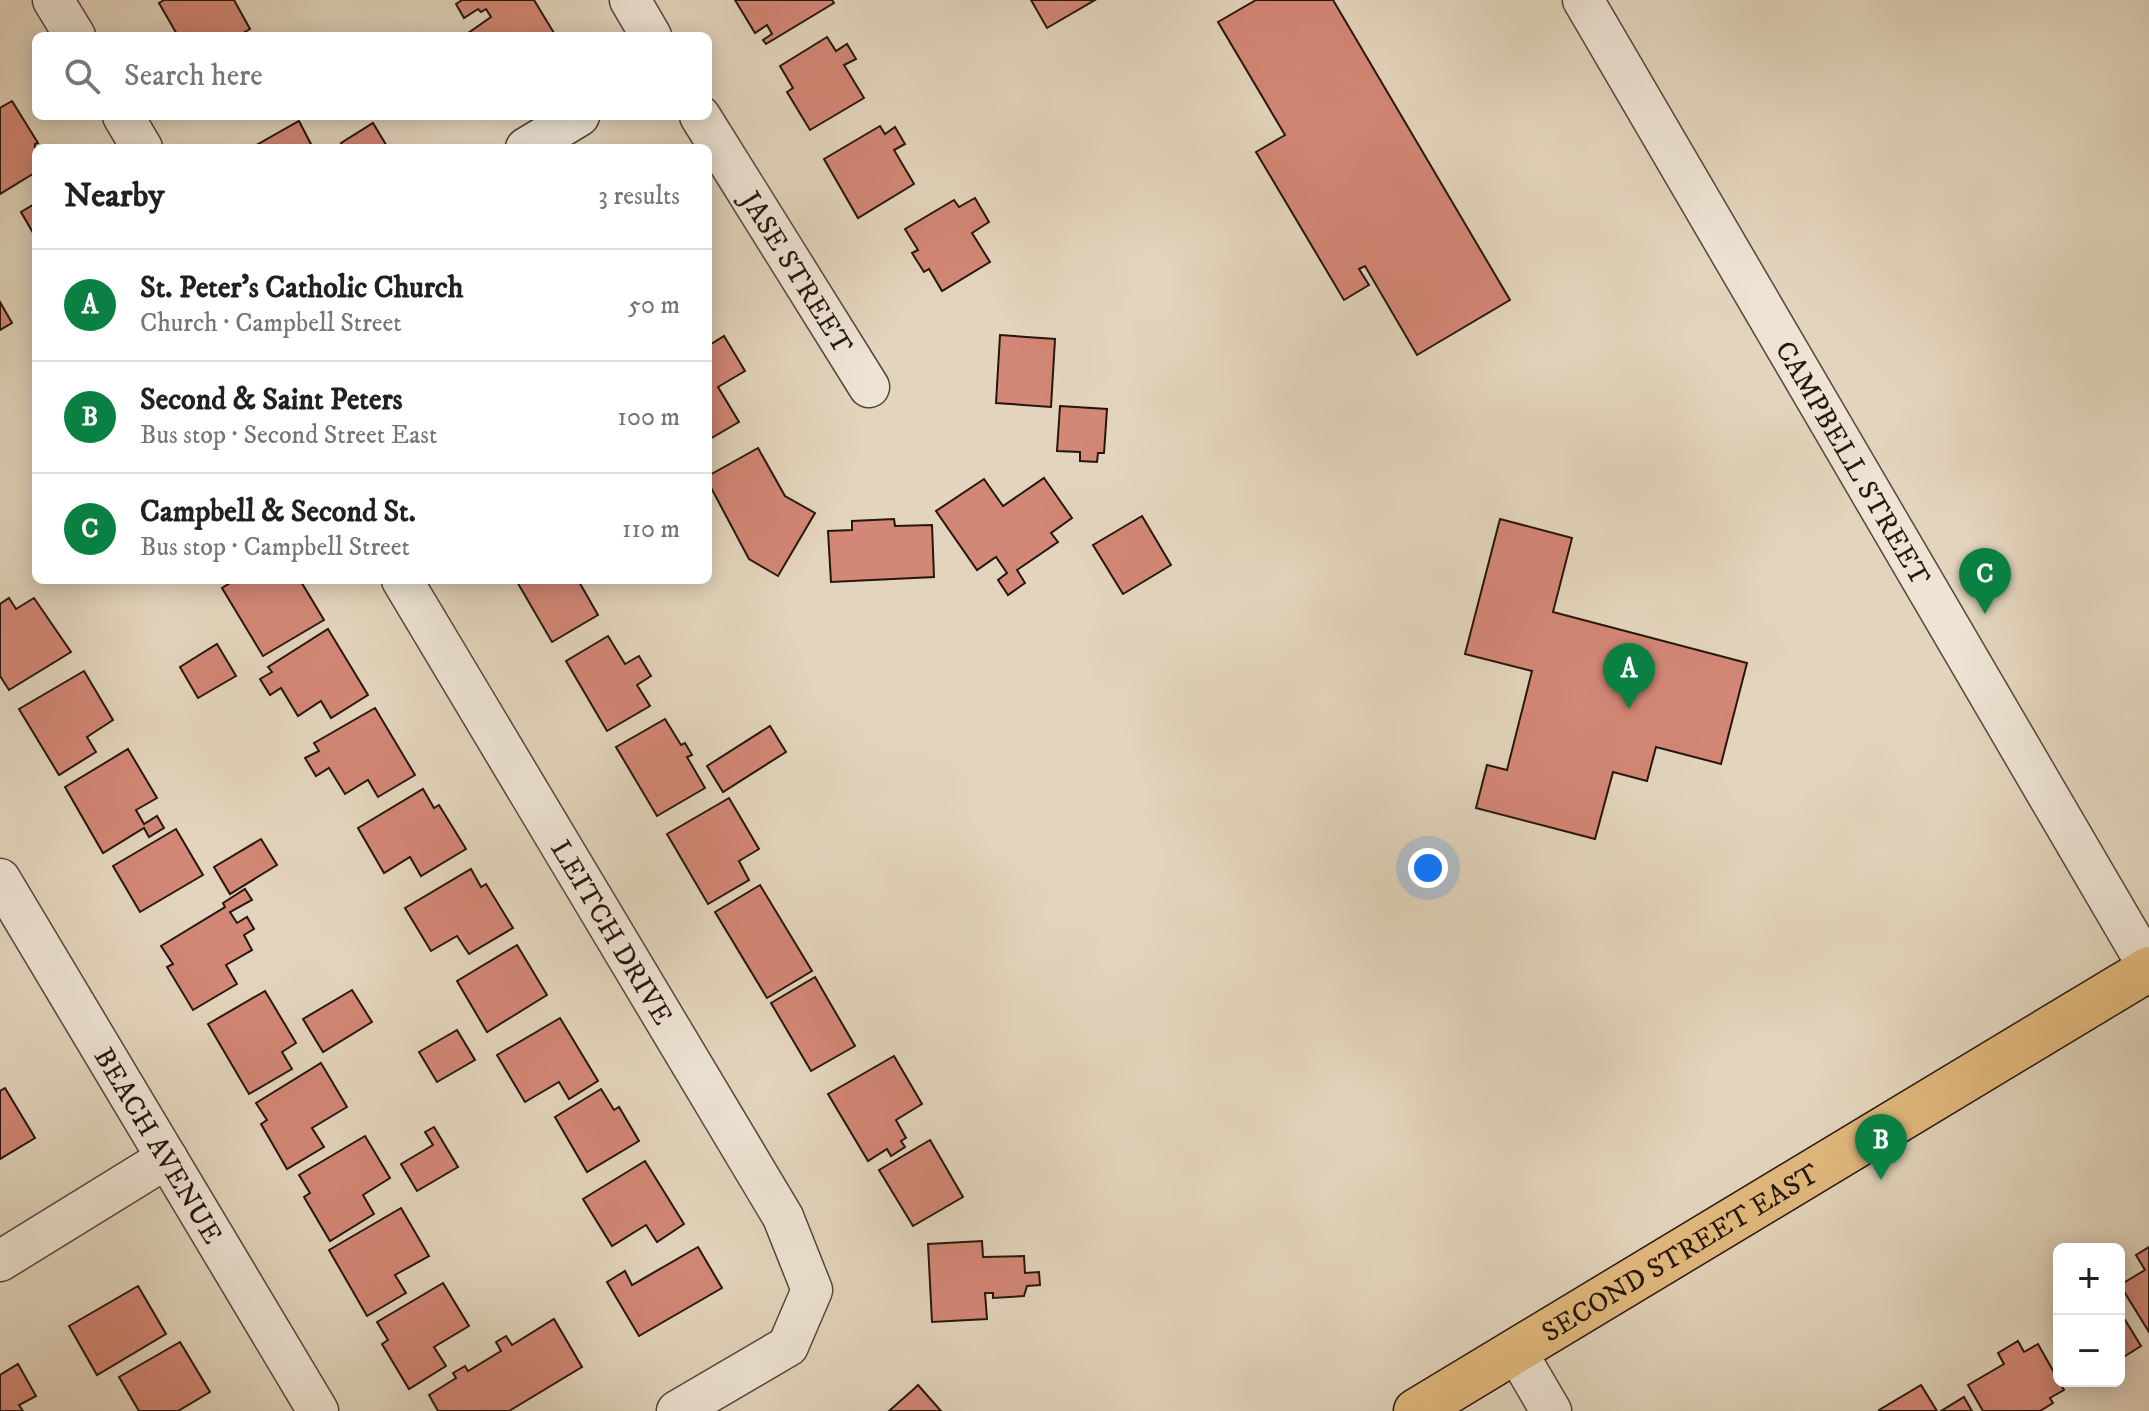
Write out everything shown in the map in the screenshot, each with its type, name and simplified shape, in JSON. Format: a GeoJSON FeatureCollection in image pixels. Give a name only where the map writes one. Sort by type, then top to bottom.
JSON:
{"type":"FeatureCollection","features":[{"type":"Feature","properties":{"kind":"main road","name":"SECOND STREET EAST"},"geometry":{"type":"LineString","coordinates":[[1416,1411],[2149,969]]}},
{"type":"Feature","properties":{"kind":"street"},"geometry":{"type":"LineString","coordinates":[[53,0],[73,32]]}},
{"type":"Feature","properties":{"kind":"street"},"geometry":{"type":"LineString","coordinates":[[630,0],[649,32]]}},
{"type":"Feature","properties":{"kind":"street","name":"CAMPBELL STREET"},"geometry":{"type":"LineString","coordinates":[[1583,0],[2149,969]]}},
{"type":"Feature","properties":{"kind":"street"},"geometry":{"type":"LineString","coordinates":[[125,120],[140,144]]}},
{"type":"Feature","properties":{"kind":"street"},"geometry":{"type":"LineString","coordinates":[[533,144],[572,120]]}},
{"type":"Feature","properties":{"kind":"street","name":"JASE STREET"},"geometry":{"type":"LineString","coordinates":[[702,120],[869,387]]}},
{"type":"Feature","properties":{"kind":"street","name":"LEITCH DRIVE"},"geometry":{"type":"LineString","coordinates":[[404,584],[783,1217],[812,1290],[788,1346],[677,1411]]}},
{"type":"Feature","properties":{"kind":"street","name":"BEACH AVENUE"},"geometry":{"type":"LineString","coordinates":[[0,879],[318,1411]]}},
{"type":"Feature","properties":{"kind":"street"},"geometry":{"type":"LineString","coordinates":[[0,1261],[167,1158]]}},
{"type":"Feature","properties":{"kind":"street"},"geometry":{"type":"LineString","coordinates":[[1516,1351],[1551,1411]]}},
{"type":"Feature","properties":{"kind":"building"},"geometry":{"type":"Polygon","coordinates":[[[164,0],[234,0],[250,29],[245,32],[176,32],[159,3],[164,0]]]}},
{"type":"Feature","properties":{"kind":"building"},"geometry":{"type":"Polygon","coordinates":[[[462,0],[534,0],[553,32],[470,32],[491,17],[486,9],[481,12],[478,9],[464,18],[456,4],[462,0]]]}},
{"type":"Feature","properties":{"kind":"building"},"geometry":{"type":"Polygon","coordinates":[[[735,0],[832,0],[834,3],[766,44],[763,40],[772,34],[767,25],[755,33],[735,0]]]}},
{"type":"Feature","properties":{"kind":"building"},"geometry":{"type":"Polygon","coordinates":[[[1031,0],[1095,0],[1047,28],[1031,0]]]}},
{"type":"Feature","properties":{"kind":"building"},"geometry":{"type":"Polygon","coordinates":[[[1256,0],[1333,0],[1510,300],[1417,355],[1365,266],[1359,269],[1369,285],[1344,300],[1256,152],[1285,135],[1218,22],[1256,0]]]}},
{"type":"Feature","properties":{"kind":"building"},"geometry":{"type":"Polygon","coordinates":[[[827,37],[836,51],[847,44],[856,59],[844,65],[864,98],[810,130],[787,92],[793,88],[780,66],[827,37]]]}},
{"type":"Feature","properties":{"kind":"building"},"geometry":{"type":"Polygon","coordinates":[[[12,101],[38,143],[32,144],[32,174],[0,194],[0,108],[12,101]]]}},
{"type":"Feature","properties":{"kind":"building"},"geometry":{"type":"Polygon","coordinates":[[[299,121],[311,144],[258,144],[299,121]]]}},
{"type":"Feature","properties":{"kind":"building"},"geometry":{"type":"Polygon","coordinates":[[[373,123],[386,144],[342,144],[373,123]]]}},
{"type":"Feature","properties":{"kind":"building"},"geometry":{"type":"Polygon","coordinates":[[[880,126],[885,134],[895,127],[905,144],[894,150],[914,184],[858,218],[824,159],[880,126]]]}},
{"type":"Feature","properties":{"kind":"building"},"geometry":{"type":"Polygon","coordinates":[[[975,198],[989,222],[972,233],[990,262],[942,291],[929,269],[924,272],[912,253],[918,250],[905,229],[954,200],[959,207],[975,198]]]}},
{"type":"Feature","properties":{"kind":"building"},"geometry":{"type":"Polygon","coordinates":[[[32,205],[32,231],[21,212],[32,205]]]}},
{"type":"Feature","properties":{"kind":"building"},"geometry":{"type":"Polygon","coordinates":[[[0,302],[12,323],[0,330],[0,302]]]}},
{"type":"Feature","properties":{"kind":"building"},"geometry":{"type":"Polygon","coordinates":[[[1000,335],[1055,339],[1051,407],[996,403],[1000,335]]]}},
{"type":"Feature","properties":{"kind":"building"},"geometry":{"type":"Polygon","coordinates":[[[724,336],[745,371],[718,387],[739,422],[712,438],[712,344],[724,336]]]}},
{"type":"Feature","properties":{"kind":"building"},"geometry":{"type":"Polygon","coordinates":[[[1060,406],[1107,409],[1104,453],[1098,453],[1097,462],[1080,461],[1080,452],[1057,451],[1060,406]]]}},
{"type":"Feature","properties":{"kind":"building"},"geometry":{"type":"Polygon","coordinates":[[[758,448],[785,496],[815,513],[778,576],[749,559],[712,490],[712,474],[758,448]]]}},
{"type":"Feature","properties":{"kind":"building"},"geometry":{"type":"Polygon","coordinates":[[[1044,478],[1072,518],[1051,533],[1058,542],[1017,570],[1025,583],[1008,595],[998,580],[1007,573],[996,557],[977,570],[936,511],[984,479],[1003,506],[1044,478]]]}},
{"type":"Feature","properties":{"kind":"building"},"geometry":{"type":"Polygon","coordinates":[[[1142,516],[1171,565],[1123,594],[1093,545],[1142,516]]]}},
{"type":"Feature","properties":{"kind":"building"},"geometry":{"type":"Polygon","coordinates":[[[894,519],[895,526],[932,525],[934,577],[831,582],[828,531],[852,530],[852,521],[894,519]]]}},
{"type":"Feature","properties":{"kind":"building"},"geometry":{"type":"Polygon","coordinates":[[[1500,519],[1572,538],[1553,612],[1747,663],[1721,764],[1656,747],[1647,781],[1613,772],[1595,839],[1476,808],[1487,765],[1507,770],[1532,671],[1465,654],[1500,519]]]}},
{"type":"Feature","properties":{"kind":"building"},"geometry":{"type":"Polygon","coordinates":[[[228,584],[302,584],[324,620],[263,656],[222,588],[228,584]]]}},
{"type":"Feature","properties":{"kind":"building"},"geometry":{"type":"Polygon","coordinates":[[[518,584],[580,584],[598,615],[552,642],[518,584]]]}},
{"type":"Feature","properties":{"kind":"building"},"geometry":{"type":"Polygon","coordinates":[[[9,598],[16,609],[34,598],[71,652],[9,690],[0,676],[0,604],[9,598]]]}},
{"type":"Feature","properties":{"kind":"building"},"geometry":{"type":"Polygon","coordinates":[[[328,629],[368,695],[331,718],[321,701],[298,716],[281,688],[270,695],[260,679],[272,672],[268,667],[328,629]]]}},
{"type":"Feature","properties":{"kind":"building"},"geometry":{"type":"Polygon","coordinates":[[[608,636],[625,664],[639,656],[651,676],[637,685],[650,706],[607,731],[566,661],[608,636]]]}},
{"type":"Feature","properties":{"kind":"building"},"geometry":{"type":"Polygon","coordinates":[[[217,644],[236,676],[198,698],[180,667],[217,644]]]}},
{"type":"Feature","properties":{"kind":"building"},"geometry":{"type":"Polygon","coordinates":[[[84,671],[113,720],[87,737],[96,752],[59,775],[19,709],[84,671]]]}},
{"type":"Feature","properties":{"kind":"building"},"geometry":{"type":"Polygon","coordinates":[[[375,708],[415,775],[378,797],[368,780],[345,794],[329,768],[316,776],[305,758],[319,751],[314,743],[375,708]]]}},
{"type":"Feature","properties":{"kind":"building"},"geometry":{"type":"Polygon","coordinates":[[[665,719],[681,745],[685,743],[692,755],[687,757],[705,788],[657,816],[616,747],[665,719]]]}},
{"type":"Feature","properties":{"kind":"building"},"geometry":{"type":"Polygon","coordinates":[[[770,726],[786,752],[723,792],[707,766],[770,726]]]}},
{"type":"Feature","properties":{"kind":"building"},"geometry":{"type":"Polygon","coordinates":[[[128,749],[157,798],[136,810],[144,824],[157,816],[164,828],[149,837],[144,828],[103,853],[65,787],[128,749]]]}},
{"type":"Feature","properties":{"kind":"building"},"geometry":{"type":"Polygon","coordinates":[[[423,789],[434,808],[439,805],[466,849],[421,876],[410,857],[384,873],[358,828],[423,789]]]}},
{"type":"Feature","properties":{"kind":"building"},"geometry":{"type":"Polygon","coordinates":[[[729,798],[759,849],[739,861],[749,880],[708,904],[667,834],[729,798]]]}},
{"type":"Feature","properties":{"kind":"building"},"geometry":{"type":"Polygon","coordinates":[[[176,829],[203,875],[140,912],[113,866],[176,829]]]}},
{"type":"Feature","properties":{"kind":"building"},"geometry":{"type":"Polygon","coordinates":[[[261,839],[277,865],[230,894],[214,867],[261,839]]]}},
{"type":"Feature","properties":{"kind":"building"},"geometry":{"type":"Polygon","coordinates":[[[471,869],[481,887],[486,884],[513,928],[469,954],[457,936],[431,951],[405,908],[471,869]]]}},
{"type":"Feature","properties":{"kind":"building"},"geometry":{"type":"Polygon","coordinates":[[[760,885],[812,971],[767,998],[715,912],[760,885]]]}},
{"type":"Feature","properties":{"kind":"building"},"geometry":{"type":"Polygon","coordinates":[[[245,889],[252,900],[230,912],[237,923],[247,917],[254,929],[244,935],[252,950],[226,965],[237,984],[193,1010],[167,967],[173,964],[161,946],[225,907],[223,903],[245,889]]]}},
{"type":"Feature","properties":{"kind":"building"},"geometry":{"type":"Polygon","coordinates":[[[517,945],[547,995],[487,1032],[457,981],[517,945]]]}},
{"type":"Feature","properties":{"kind":"building"},"geometry":{"type":"Polygon","coordinates":[[[815,977],[855,1046],[811,1071],[771,1003],[815,977]]]}},
{"type":"Feature","properties":{"kind":"building"},"geometry":{"type":"Polygon","coordinates":[[[352,990],[372,1022],[323,1052],[303,1019],[352,990]]]}},
{"type":"Feature","properties":{"kind":"building"},"geometry":{"type":"Polygon","coordinates":[[[265,991],[296,1043],[282,1052],[292,1069],[249,1094],[208,1024],[265,991]]]}},
{"type":"Feature","properties":{"kind":"building"},"geometry":{"type":"Polygon","coordinates":[[[560,1018],[598,1081],[569,1099],[559,1082],[525,1102],[497,1055],[560,1018]]]}},
{"type":"Feature","properties":{"kind":"building"},"geometry":{"type":"Polygon","coordinates":[[[457,1030],[475,1060],[437,1082],[419,1052],[457,1030]]]}},
{"type":"Feature","properties":{"kind":"building"},"geometry":{"type":"Polygon","coordinates":[[[894,1056],[922,1104],[896,1120],[906,1138],[901,1141],[905,1147],[891,1156],[887,1149],[868,1161],[828,1094],[894,1056]]]}},
{"type":"Feature","properties":{"kind":"building"},"geometry":{"type":"Polygon","coordinates":[[[321,1063],[347,1107],[312,1128],[324,1147],[287,1169],[261,1124],[267,1120],[256,1103],[321,1063]]]}},
{"type":"Feature","properties":{"kind":"building"},"geometry":{"type":"Polygon","coordinates":[[[5,1088],[35,1138],[0,1159],[0,1091],[5,1088]]]}},
{"type":"Feature","properties":{"kind":"building"},"geometry":{"type":"Polygon","coordinates":[[[601,1089],[614,1110],[619,1107],[639,1141],[587,1172],[555,1117],[601,1089]]]}},
{"type":"Feature","properties":{"kind":"building"},"geometry":{"type":"Polygon","coordinates":[[[434,1127],[458,1167],[417,1191],[401,1164],[433,1145],[425,1132],[434,1127]]]}},
{"type":"Feature","properties":{"kind":"building"},"geometry":{"type":"Polygon","coordinates":[[[365,1136],[390,1178],[363,1195],[374,1214],[330,1241],[304,1197],[310,1193],[299,1175],[365,1136]]]}},
{"type":"Feature","properties":{"kind":"building"},"geometry":{"type":"Polygon","coordinates":[[[930,1140],[963,1197],[913,1226],[879,1170],[930,1140]]]}},
{"type":"Feature","properties":{"kind":"building"},"geometry":{"type":"Polygon","coordinates":[[[645,1161],[684,1224],[657,1242],[646,1225],[612,1246],[583,1199],[645,1161]]]}},
{"type":"Feature","properties":{"kind":"building"},"geometry":{"type":"Polygon","coordinates":[[[401,1208],[429,1256],[395,1275],[406,1293],[367,1316],[329,1250],[401,1208]]]}},
{"type":"Feature","properties":{"kind":"building"},"geometry":{"type":"Polygon","coordinates":[[[982,1241],[983,1257],[1024,1256],[1025,1273],[1039,1272],[1040,1285],[1027,1286],[1024,1296],[993,1298],[993,1293],[985,1293],[987,1319],[932,1322],[928,1244],[982,1241]]]}},
{"type":"Feature","properties":{"kind":"building"},"geometry":{"type":"Polygon","coordinates":[[[698,1247],[722,1288],[639,1336],[607,1282],[625,1271],[632,1285],[698,1247]]]}},
{"type":"Feature","properties":{"kind":"building"},"geometry":{"type":"Polygon","coordinates":[[[2149,1247],[2149,1332],[2125,1293],[2125,1282],[2145,1270],[2136,1255],[2149,1247]]]}},
{"type":"Feature","properties":{"kind":"building"},"geometry":{"type":"Polygon","coordinates":[[[443,1283],[469,1326],[434,1347],[446,1366],[409,1389],[382,1344],[388,1340],[377,1322],[443,1283]]]}},
{"type":"Feature","properties":{"kind":"building"},"geometry":{"type":"Polygon","coordinates":[[[138,1286],[166,1334],[97,1375],[69,1326],[138,1286]]]}},
{"type":"Feature","properties":{"kind":"building"},"geometry":{"type":"Polygon","coordinates":[[[554,1319],[582,1367],[509,1411],[438,1411],[429,1395],[456,1378],[453,1373],[465,1366],[468,1371],[501,1351],[496,1342],[506,1336],[512,1345],[554,1319]]]}},
{"type":"Feature","properties":{"kind":"building"},"geometry":{"type":"Polygon","coordinates":[[[2125,1320],[2141,1346],[2125,1356],[2125,1320]]]}},
{"type":"Feature","properties":{"kind":"building"},"geometry":{"type":"Polygon","coordinates":[[[2018,1341],[2024,1352],[2038,1344],[2053,1371],[2053,1387],[2062,1387],[2064,1390],[2050,1398],[2053,1403],[2040,1411],[1983,1411],[1968,1385],[2004,1364],[1998,1353],[2018,1341]]]}},
{"type":"Feature","properties":{"kind":"building"},"geometry":{"type":"Polygon","coordinates":[[[180,1342],[210,1392],[178,1411],[139,1411],[119,1377],[180,1342]]]}},
{"type":"Feature","properties":{"kind":"building"},"geometry":{"type":"Polygon","coordinates":[[[18,1364],[36,1396],[19,1405],[23,1411],[0,1411],[0,1375],[18,1364]]]}},
{"type":"Feature","properties":{"kind":"building"},"geometry":{"type":"Polygon","coordinates":[[[918,1385],[941,1411],[889,1411],[915,1388],[918,1385]]]}},
{"type":"Feature","properties":{"kind":"building"},"geometry":{"type":"Polygon","coordinates":[[[1921,1385],[1937,1411],[1879,1411],[1879,1410],[1921,1385]]]}},
{"type":"Feature","properties":{"kind":"building"},"geometry":{"type":"Polygon","coordinates":[[[1964,1397],[1972,1411],[1941,1411],[1964,1397]]]}},
{"type":"Feature","properties":{"kind":"place","name":"Campbell & Second St."},"geometry":{"type":"Point","coordinates":[1985,614]}},
{"type":"Feature","properties":{"kind":"place","name":"St. Peter's Catholic Church"},"geometry":{"type":"Point","coordinates":[1629,709]}},
{"type":"Feature","properties":{"kind":"place","name":"Second & Saint Peters"},"geometry":{"type":"Point","coordinates":[1881,1180]}}]}
